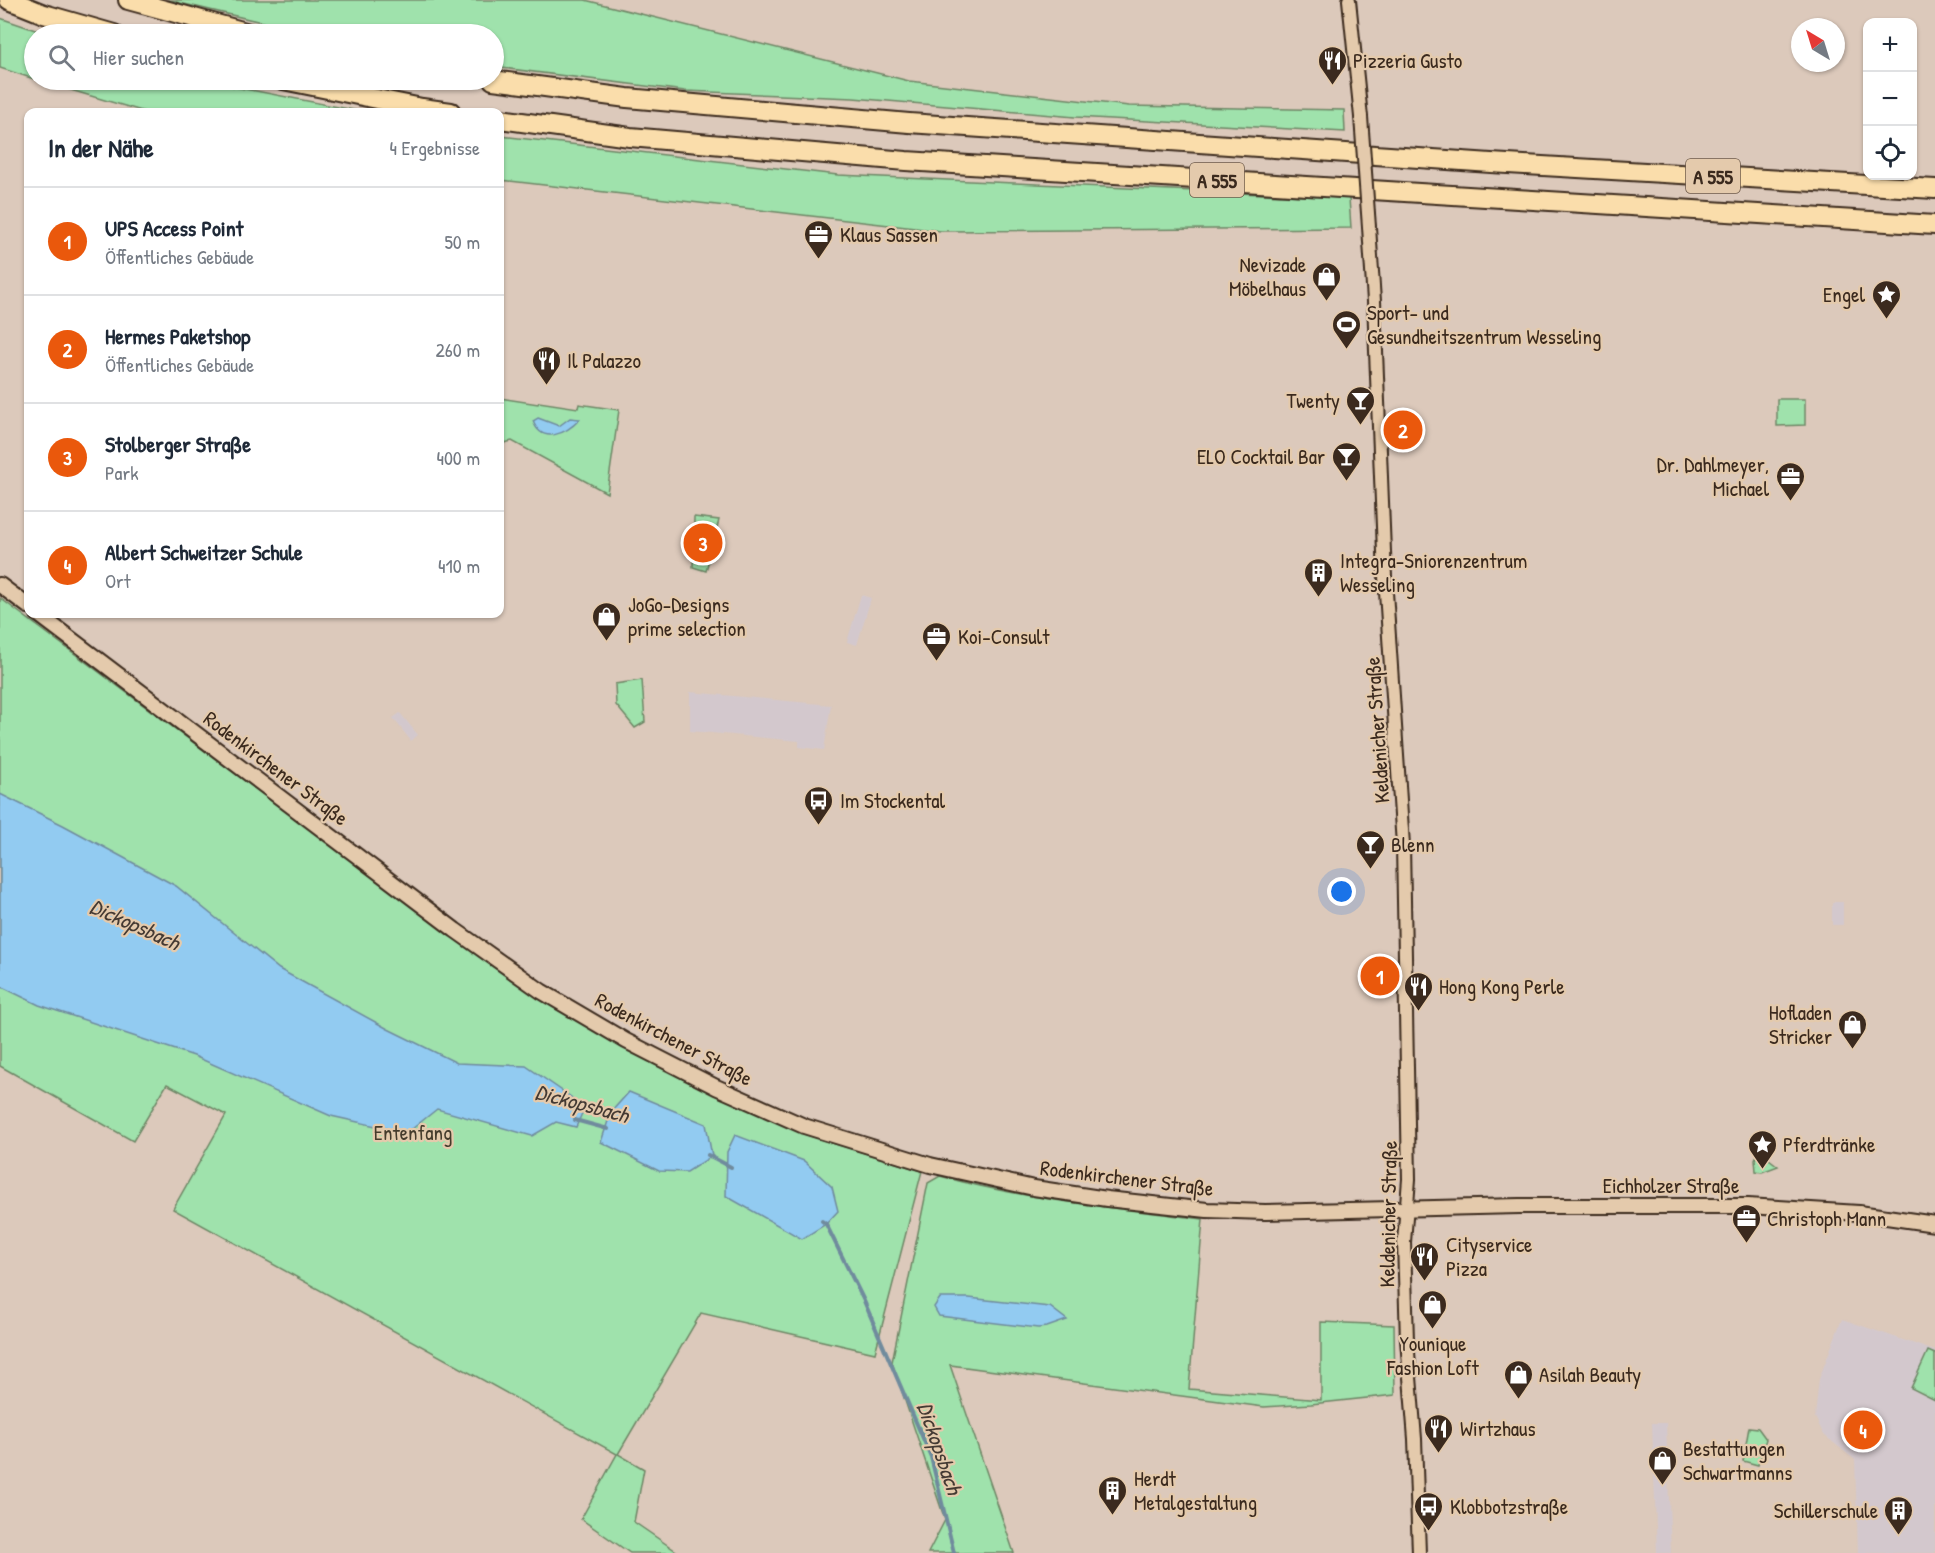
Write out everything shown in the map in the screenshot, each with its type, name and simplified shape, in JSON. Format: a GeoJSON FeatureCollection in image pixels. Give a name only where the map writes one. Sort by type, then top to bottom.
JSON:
{"type":"FeatureCollection","features":[{"type":"Feature","properties":{"kind":"highway"},"geometry":{"type":"LineString","coordinates":[[9,0],[44,14],[79,24]]}},
{"type":"Feature","properties":{"kind":"highway"},"geometry":{"type":"LineString","coordinates":[[128,0],[216,24]]}},
{"type":"Feature","properties":{"kind":"highway","name":"A 555"},"geometry":{"type":"LineString","coordinates":[[504,81],[627,98],[909,123],[1491,163],[1935,189]]}},
{"type":"Feature","properties":{"kind":"highway"},"geometry":{"type":"LineString","coordinates":[[333,90],[422,108]]}},
{"type":"Feature","properties":{"kind":"highway","name":"A 555"},"geometry":{"type":"LineString","coordinates":[[504,120],[630,137],[906,161],[1935,225]]}},
{"type":"Feature","properties":{"kind":"main road"},"geometry":{"type":"LineString","coordinates":[[0,585],[24,603]]}},
{"type":"Feature","properties":{"kind":"main road","name":"Rodenkirchener Straße"},"geometry":{"type":"LineString","coordinates":[[43,618],[455,930],[541,990],[636,1046],[716,1088],[804,1126],[891,1154],[949,1170],[1034,1188],[1207,1210],[1265,1212],[1407,1208]]}},
{"type":"Feature","properties":{"kind":"main road","name":"Eichholzer Straße"},"geometry":{"type":"LineString","coordinates":[[1407,1208],[1748,1206],[1859,1213],[1935,1224]]}},
{"type":"Feature","properties":{"kind":"street","name":"Keldenicher Straße"},"geometry":{"type":"LineString","coordinates":[[1349,0],[1359,91],[1374,301],[1385,577],[1403,845],[1409,1179],[1404,1242],[1419,1553]]}},
{"type":"Feature","properties":{"kind":"shaded area"},"geometry":{"type":"Polygon","coordinates":[[[861,595],[871,598],[857,645],[847,642],[861,595]]]}},
{"type":"Feature","properties":{"kind":"shaded area"},"geometry":{"type":"Polygon","coordinates":[[[690,692],[831,705],[824,750],[799,747],[799,741],[690,731],[690,692]]]}},
{"type":"Feature","properties":{"kind":"shaded area"},"geometry":{"type":"Polygon","coordinates":[[[400,713],[418,735],[411,741],[393,718],[400,713]]]}},
{"type":"Feature","properties":{"kind":"shaded area"},"geometry":{"type":"Polygon","coordinates":[[[1832,902],[1843,902],[1843,925],[1832,925],[1832,902]]]}},
{"type":"Feature","properties":{"kind":"shaded area"},"geometry":{"type":"Polygon","coordinates":[[[1842,1319],[1935,1351],[1935,1553],[1858,1553],[1855,1460],[1824,1435],[1815,1417],[1819,1379],[1842,1319]]]}},
{"type":"Feature","properties":{"kind":"shaded area","name":"Bestattungen Schwartmanns"},"geometry":{"type":"Polygon","coordinates":[[[1652,1423],[1666,1423],[1671,1553],[1657,1553],[1652,1423]]]}},
{"type":"Feature","properties":{"kind":"green space"},"geometry":{"type":"Polygon","coordinates":[[[167,0],[585,0],[909,81],[1129,106],[1344,110],[1345,132],[1075,117],[853,98],[685,91],[504,68],[504,24],[270,24],[167,0]]]}},
{"type":"Feature","properties":{"kind":"green space"},"geometry":{"type":"Polygon","coordinates":[[[0,18],[24,26],[24,76],[0,68],[0,18]]]}},
{"type":"Feature","properties":{"kind":"green space"},"geometry":{"type":"Polygon","coordinates":[[[71,90],[251,90],[343,108],[132,108],[71,90]]]}},
{"type":"Feature","properties":{"kind":"green space"},"geometry":{"type":"Polygon","coordinates":[[[504,136],[838,175],[1349,198],[1351,228],[941,231],[504,180],[504,136]]]}},
{"type":"Feature","properties":{"kind":"green space"},"geometry":{"type":"Polygon","coordinates":[[[504,399],[578,408],[579,404],[619,410],[607,493],[512,441],[504,443],[504,399]]]}},
{"type":"Feature","properties":{"kind":"green space"},"geometry":{"type":"Polygon","coordinates":[[[1777,399],[1805,399],[1805,425],[1777,426],[1777,399]]]}},
{"type":"Feature","properties":{"kind":"green space"},"geometry":{"type":"Polygon","coordinates":[[[694,517],[719,520],[706,571],[693,567],[694,517]]]}},
{"type":"Feature","properties":{"kind":"green space","name":"Entenfang"},"geometry":{"type":"Polygon","coordinates":[[[0,598],[483,959],[626,1049],[714,1094],[804,1134],[922,1171],[875,1353],[701,1313],[618,1454],[644,1469],[634,1522],[679,1553],[630,1553],[581,1519],[617,1454],[173,1209],[226,1115],[167,1084],[133,1141],[0,1066],[0,598]]]}},
{"type":"Feature","properties":{"kind":"green space"},"geometry":{"type":"Polygon","coordinates":[[[642,680],[645,722],[635,728],[616,705],[615,684],[642,680]]]}},
{"type":"Feature","properties":{"kind":"green space"},"geometry":{"type":"Polygon","coordinates":[[[1757,1155],[1765,1156],[1778,1166],[1762,1172],[1756,1171],[1757,1155]]]}},
{"type":"Feature","properties":{"kind":"green space"},"geometry":{"type":"Polygon","coordinates":[[[940,1176],[1038,1197],[1203,1219],[1189,1389],[1321,1400],[1321,1322],[1394,1325],[1395,1395],[1264,1407],[950,1365],[1014,1553],[928,1553],[945,1520],[892,1362],[928,1183],[940,1176]]]}},
{"type":"Feature","properties":{"kind":"green space"},"geometry":{"type":"Polygon","coordinates":[[[1928,1351],[1935,1354],[1935,1400],[1911,1388],[1928,1351]]]}},
{"type":"Feature","properties":{"kind":"green space"},"geometry":{"type":"Polygon","coordinates":[[[1749,1427],[1758,1428],[1766,1439],[1758,1465],[1743,1461],[1749,1427]]]}},
{"type":"Feature","properties":{"kind":"water"},"geometry":{"type":"Polygon","coordinates":[[[538,418],[559,426],[570,418],[580,419],[561,433],[548,435],[537,428],[533,421],[538,418]]]}},
{"type":"Feature","properties":{"kind":"water"},"geometry":{"type":"Polygon","coordinates":[[[0,794],[176,886],[279,969],[388,1029],[457,1063],[526,1066],[571,1097],[583,1111],[576,1127],[556,1122],[532,1136],[437,1109],[407,1133],[331,1116],[194,1056],[39,1005],[0,986],[0,794]]]}},
{"type":"Feature","properties":{"kind":"water"},"geometry":{"type":"Polygon","coordinates":[[[629,1092],[706,1124],[712,1156],[687,1172],[659,1171],[601,1142],[611,1112],[629,1092]]]}},
{"type":"Feature","properties":{"kind":"water"},"geometry":{"type":"Polygon","coordinates":[[[735,1135],[804,1161],[832,1187],[838,1211],[826,1224],[802,1239],[726,1196],[727,1152],[735,1135]]]}},
{"type":"Feature","properties":{"kind":"water"},"geometry":{"type":"Polygon","coordinates":[[[940,1298],[969,1298],[1050,1307],[1067,1320],[1038,1328],[939,1316],[934,1307],[940,1298]]]}},
{"type":"Feature","properties":{"kind":"waterway","name":"Dickopsbach"},"geometry":{"type":"LineString","coordinates":[[575,1120],[608,1129]]}},
{"type":"Feature","properties":{"kind":"waterway","name":"Dickopsbach"},"geometry":{"type":"LineString","coordinates":[[708,1155],[731,1167]]}},
{"type":"Feature","properties":{"kind":"waterway","name":"Dickopsbach"},"geometry":{"type":"LineString","coordinates":[[822,1221],[826,1224],[864,1301],[931,1457],[954,1553]]}},
{"type":"Feature","properties":{"kind":"place","name":"Pizzeria Gusto"},"geometry":{"type":"Point","coordinates":[1332,86]}},
{"type":"Feature","properties":{"kind":"place","name":"Klaus Sassen"},"geometry":{"type":"Point","coordinates":[819,260]}},
{"type":"Feature","properties":{"kind":"place","name":"Nevizade Möbelhaus"},"geometry":{"type":"Point","coordinates":[1327,302]}},
{"type":"Feature","properties":{"kind":"place","name":"Engel"},"geometry":{"type":"Point","coordinates":[1886,320]}},
{"type":"Feature","properties":{"kind":"place","name":"Sport- und Gesundheitszentrum Wesseling"},"geometry":{"type":"Point","coordinates":[1346,350]}},
{"type":"Feature","properties":{"kind":"place","name":"Il Palazzo"},"geometry":{"type":"Point","coordinates":[546,386]}},
{"type":"Feature","properties":{"kind":"place","name":"Twenty"},"geometry":{"type":"Point","coordinates":[1361,426]}},
{"type":"Feature","properties":{"kind":"place","name":"Hermes Paketshop"},"geometry":{"type":"Point","coordinates":[1403,430]}},
{"type":"Feature","properties":{"kind":"place","name":"ELO Cocktail Bar"},"geometry":{"type":"Point","coordinates":[1346,482]}},
{"type":"Feature","properties":{"kind":"place","name":"Dr. Dahlmeyer, Michael"},"geometry":{"type":"Point","coordinates":[1790,502]}},
{"type":"Feature","properties":{"kind":"place","name":"Stolberger Straße"},"geometry":{"type":"Point","coordinates":[703,543]}},
{"type":"Feature","properties":{"kind":"place","name":"Integra-Sniorenzentrum Wesseling"},"geometry":{"type":"Point","coordinates":[1319,598]}},
{"type":"Feature","properties":{"kind":"place","name":"JoGo-Designs prime selection"},"geometry":{"type":"Point","coordinates":[607,642]}},
{"type":"Feature","properties":{"kind":"place","name":"Koi-Consult"},"geometry":{"type":"Point","coordinates":[937,662]}},
{"type":"Feature","properties":{"kind":"place","name":"Im Stockental"},"geometry":{"type":"Point","coordinates":[819,826]}},
{"type":"Feature","properties":{"kind":"place","name":"Blenn"},"geometry":{"type":"Point","coordinates":[1370,870]}},
{"type":"Feature","properties":{"kind":"place","name":"UPS Access Point"},"geometry":{"type":"Point","coordinates":[1380,976]}},
{"type":"Feature","properties":{"kind":"place","name":"Hong Kong Perle"},"geometry":{"type":"Point","coordinates":[1418,1012]}},
{"type":"Feature","properties":{"kind":"place","name":"Hofladen Stricker"},"geometry":{"type":"Point","coordinates":[1853,1050]}},
{"type":"Feature","properties":{"kind":"place","name":"Pferdtränke"},"geometry":{"type":"Point","coordinates":[1762,1170]}},
{"type":"Feature","properties":{"kind":"place","name":"Christoph Mann"},"geometry":{"type":"Point","coordinates":[1746,1244]}},
{"type":"Feature","properties":{"kind":"place","name":"Cityservice Pizza"},"geometry":{"type":"Point","coordinates":[1425,1282]}},
{"type":"Feature","properties":{"kind":"place","name":"Younique Fashion Loft"},"geometry":{"type":"Point","coordinates":[1433,1330]}},
{"type":"Feature","properties":{"kind":"place","name":"Asilah Beauty"},"geometry":{"type":"Point","coordinates":[1518,1400]}},
{"type":"Feature","properties":{"kind":"place","name":"Albert Schweitzer Schule"},"geometry":{"type":"Point","coordinates":[1863,1430]}},
{"type":"Feature","properties":{"kind":"place","name":"Wirtzhaus"},"geometry":{"type":"Point","coordinates":[1439,1454]}},
{"type":"Feature","properties":{"kind":"place","name":"Bestattungen Schwartmanns"},"geometry":{"type":"Point","coordinates":[1662,1486]}},
{"type":"Feature","properties":{"kind":"place","name":"Herdt Metalgestaltung"},"geometry":{"type":"Point","coordinates":[1113,1516]}},
{"type":"Feature","properties":{"kind":"place","name":"Klobbotzstraße"},"geometry":{"type":"Point","coordinates":[1429,1532]}},
{"type":"Feature","properties":{"kind":"place","name":"Schillerschule"},"geometry":{"type":"Point","coordinates":[1899,1536]}}]}
